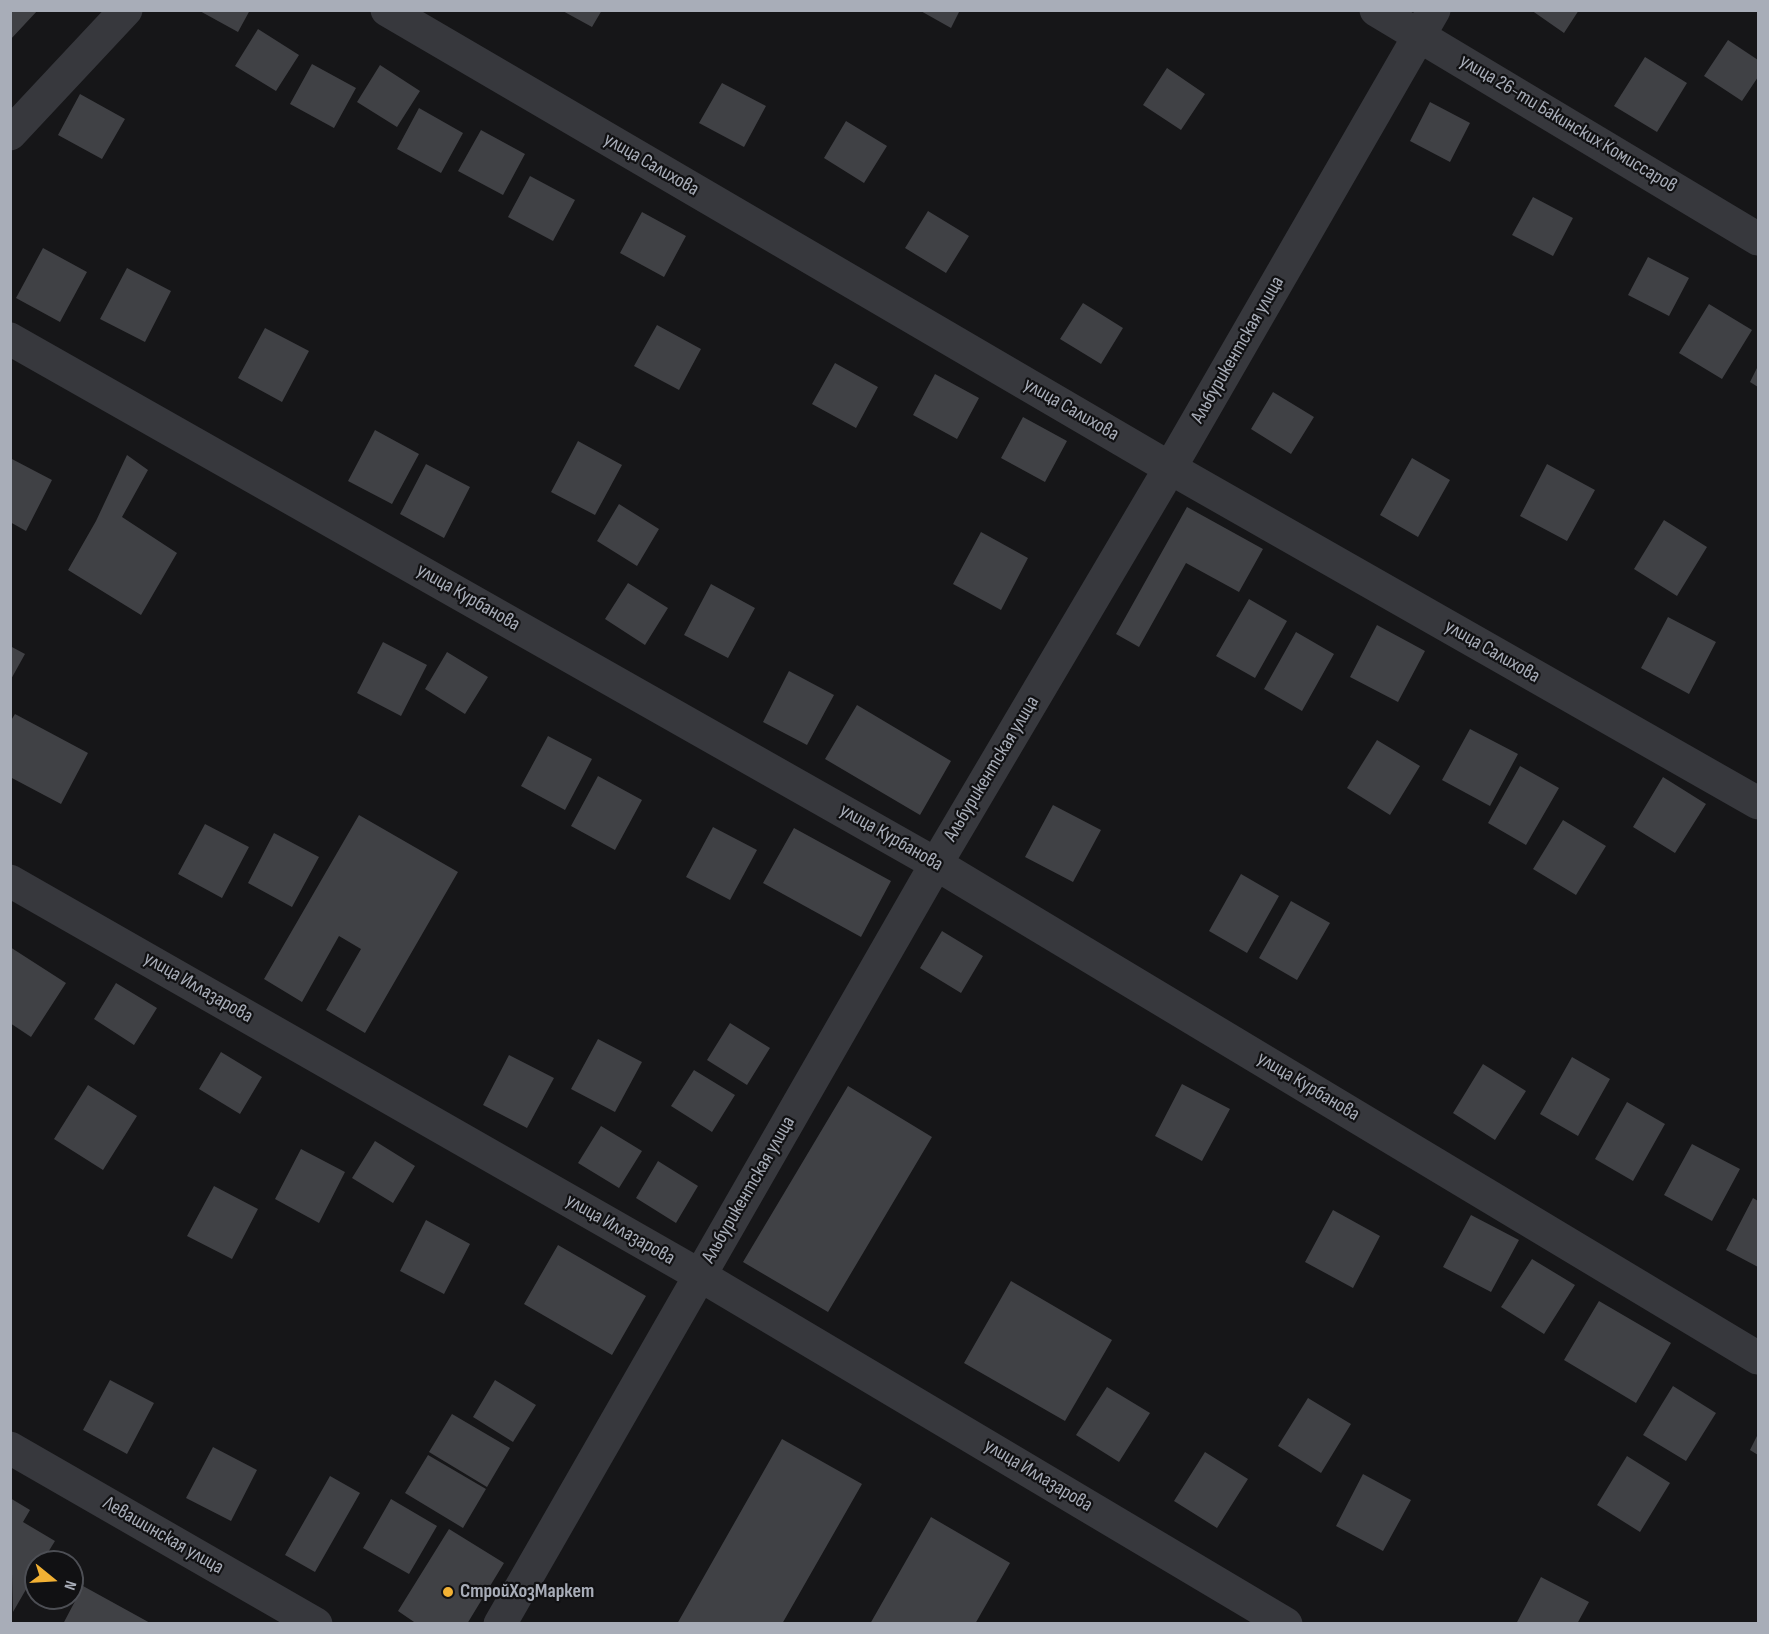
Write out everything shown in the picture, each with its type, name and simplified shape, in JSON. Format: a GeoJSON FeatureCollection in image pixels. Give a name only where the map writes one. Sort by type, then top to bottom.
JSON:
{"type":"FeatureCollection","features":[{"type":"Feature","properties":{"kind":"street"},"geometry":{"type":"LineString","coordinates":[[10,134],[126,10]]}},
{"type":"Feature","properties":{"kind":"street","name":"улица Салихова"},"geometry":{"type":"LineString","coordinates":[[387,10],[1170,468],[1758,803]]}},
{"type":"Feature","properties":{"kind":"street","name":"улица 26-ти Бакинских Комиссаров"},"geometry":{"type":"LineString","coordinates":[[1376,10],[1427,22],[1758,239]]}},
{"type":"Feature","properties":{"kind":"street","name":"Альбурикентская улица"},"geometry":{"type":"LineString","coordinates":[[500,1623],[936,864],[1170,468],[1427,22]]}},
{"type":"Feature","properties":{"kind":"street","name":"улица Курбанова"},"geometry":{"type":"LineString","coordinates":[[10,339],[936,864],[1758,1358]]}},
{"type":"Feature","properties":{"kind":"street","name":"улица Иллазарова"},"geometry":{"type":"LineString","coordinates":[[10,881],[700,1276],[1286,1623]]}},
{"type":"Feature","properties":{"kind":"street","name":"Левашинская улица"},"geometry":{"type":"LineString","coordinates":[[10,1448],[316,1623]]}},
{"type":"Feature","properties":{"kind":"building"},"geometry":{"type":"Polygon","coordinates":[[[10,10],[38,10],[10,40],[10,10]]]}},
{"type":"Feature","properties":{"kind":"building"},"geometry":{"type":"Polygon","coordinates":[[[198,10],[250,10],[238,32],[198,10]]]}},
{"type":"Feature","properties":{"kind":"building"},"geometry":{"type":"Polygon","coordinates":[[[561,10],[602,10],[592,27],[561,10]]]}},
{"type":"Feature","properties":{"kind":"building"},"geometry":{"type":"Polygon","coordinates":[[[919,10],[960,10],[951,28],[919,10]]]}},
{"type":"Feature","properties":{"kind":"building"},"geometry":{"type":"Polygon","coordinates":[[[1531,10],[1579,10],[1564,33],[1531,10]]]}},
{"type":"Feature","properties":{"kind":"building"},"geometry":{"type":"Polygon","coordinates":[[[258,29],[299,55],[276,91],[235,66],[258,29]]]}},
{"type":"Feature","properties":{"kind":"building"},"geometry":{"type":"Polygon","coordinates":[[[1728,40],[1758,60],[1758,77],[1742,101],[1704,76],[1728,40]]]}},
{"type":"Feature","properties":{"kind":"building"},"geometry":{"type":"Polygon","coordinates":[[[1645,57],[1687,83],[1657,132],[1614,106],[1645,57]]]}},
{"type":"Feature","properties":{"kind":"building"},"geometry":{"type":"Polygon","coordinates":[[[312,64],[356,88],[334,128],[290,104],[312,64]]]}},
{"type":"Feature","properties":{"kind":"building"},"geometry":{"type":"Polygon","coordinates":[[[380,65],[420,91],[397,127],[357,102],[380,65]]]}},
{"type":"Feature","properties":{"kind":"building"},"geometry":{"type":"Polygon","coordinates":[[[1167,68],[1205,94],[1181,130],[1143,105],[1167,68]]]}},
{"type":"Feature","properties":{"kind":"building"},"geometry":{"type":"Polygon","coordinates":[[[722,83],[766,106],[744,147],[699,123],[722,83]]]}},
{"type":"Feature","properties":{"kind":"building"},"geometry":{"type":"Polygon","coordinates":[[[80,94],[125,119],[102,159],[58,135],[80,94]]]}},
{"type":"Feature","properties":{"kind":"building"},"geometry":{"type":"Polygon","coordinates":[[[1430,102],[1470,123],[1450,162],[1410,141],[1430,102]]]}},
{"type":"Feature","properties":{"kind":"building"},"geometry":{"type":"Polygon","coordinates":[[[419,108],[463,133],[441,173],[397,149],[419,108]]]}},
{"type":"Feature","properties":{"kind":"building"},"geometry":{"type":"Polygon","coordinates":[[[846,121],[887,146],[864,183],[824,158],[846,121]]]}},
{"type":"Feature","properties":{"kind":"building"},"geometry":{"type":"Polygon","coordinates":[[[481,130],[525,154],[503,195],[458,171],[481,130]]]}},
{"type":"Feature","properties":{"kind":"building"},"geometry":{"type":"Polygon","coordinates":[[[530,176],[575,200],[553,241],[508,217],[530,176]]]}},
{"type":"Feature","properties":{"kind":"building"},"geometry":{"type":"Polygon","coordinates":[[[1533,197],[1573,218],[1553,256],[1512,235],[1533,197]]]}},
{"type":"Feature","properties":{"kind":"building"},"geometry":{"type":"Polygon","coordinates":[[[928,211],[969,236],[946,273],[905,248],[928,211]]]}},
{"type":"Feature","properties":{"kind":"building"},"geometry":{"type":"Polygon","coordinates":[[[642,212],[686,236],[664,277],[620,253],[642,212]]]}},
{"type":"Feature","properties":{"kind":"building"},"geometry":{"type":"Polygon","coordinates":[[[43,248],[87,272],[60,322],[16,298],[43,248]]]}},
{"type":"Feature","properties":{"kind":"building"},"geometry":{"type":"Polygon","coordinates":[[[1648,257],[1689,278],[1669,316],[1628,295],[1648,257]]]}},
{"type":"Feature","properties":{"kind":"building"},"geometry":{"type":"Polygon","coordinates":[[[127,268],[171,291],[145,342],[100,319],[127,268]]]}},
{"type":"Feature","properties":{"kind":"building"},"geometry":{"type":"Polygon","coordinates":[[[1083,303],[1123,328],[1101,364],[1060,339],[1083,303]]]}},
{"type":"Feature","properties":{"kind":"building"},"geometry":{"type":"Polygon","coordinates":[[[1709,304],[1752,330],[1722,379],[1679,353],[1709,304]]]}},
{"type":"Feature","properties":{"kind":"building"},"geometry":{"type":"Polygon","coordinates":[[[657,325],[701,349],[679,390],[634,366],[657,325]]]}},
{"type":"Feature","properties":{"kind":"building"},"geometry":{"type":"Polygon","coordinates":[[[265,328],[309,351],[282,402],[238,378],[265,328]]]}},
{"type":"Feature","properties":{"kind":"building"},"geometry":{"type":"Polygon","coordinates":[[[835,363],[878,387],[856,428],[812,404],[835,363]]]}},
{"type":"Feature","properties":{"kind":"building"},"geometry":{"type":"Polygon","coordinates":[[[1758,366],[1758,387],[1750,382],[1758,366]]]}},
{"type":"Feature","properties":{"kind":"building"},"geometry":{"type":"Polygon","coordinates":[[[935,374],[979,398],[957,439],[913,415],[935,374]]]}},
{"type":"Feature","properties":{"kind":"building"},"geometry":{"type":"Polygon","coordinates":[[[1273,392],[1314,417],[1291,454],[1251,429],[1273,392]]]}},
{"type":"Feature","properties":{"kind":"building"},"geometry":{"type":"Polygon","coordinates":[[[1023,417],[1067,441],[1045,482],[1001,458],[1023,417]]]}},
{"type":"Feature","properties":{"kind":"building"},"geometry":{"type":"Polygon","coordinates":[[[375,430],[419,454],[392,504],[348,481],[375,430]]]}},
{"type":"Feature","properties":{"kind":"building"},"geometry":{"type":"Polygon","coordinates":[[[578,441],[622,465],[595,515],[551,492],[578,441]]]}},
{"type":"Feature","properties":{"kind":"building"},"geometry":{"type":"Polygon","coordinates":[[[127,455],[148,470],[122,517],[177,553],[141,615],[68,570],[96,521],[127,455]]]}},
{"type":"Feature","properties":{"kind":"building"},"geometry":{"type":"Polygon","coordinates":[[[10,458],[52,480],[26,531],[10,522],[10,458]]]}},
{"type":"Feature","properties":{"kind":"building"},"geometry":{"type":"Polygon","coordinates":[[[1412,458],[1450,480],[1418,537],[1380,515],[1412,458]]]}},
{"type":"Feature","properties":{"kind":"building"},"geometry":{"type":"Polygon","coordinates":[[[426,464],[470,487],[444,538],[400,514],[426,464]]]}},
{"type":"Feature","properties":{"kind":"building"},"geometry":{"type":"Polygon","coordinates":[[[1547,464],[1595,490],[1567,541],[1520,516],[1547,464]]]}},
{"type":"Feature","properties":{"kind":"building"},"geometry":{"type":"Polygon","coordinates":[[[619,504],[659,529],[637,566],[597,541],[619,504]]]}},
{"type":"Feature","properties":{"kind":"building"},"geometry":{"type":"Polygon","coordinates":[[[1187,507],[1263,549],[1239,592],[1186,563],[1139,647],[1116,634],[1187,507]]]}},
{"type":"Feature","properties":{"kind":"building"},"geometry":{"type":"Polygon","coordinates":[[[1664,520],[1707,547],[1677,596],[1634,569],[1664,520]]]}},
{"type":"Feature","properties":{"kind":"building"},"geometry":{"type":"Polygon","coordinates":[[[981,532],[1028,558],[1001,610],[953,584],[981,532]]]}},
{"type":"Feature","properties":{"kind":"building"},"geometry":{"type":"Polygon","coordinates":[[[628,583],[668,608],[645,645],[605,619],[628,583]]]}},
{"type":"Feature","properties":{"kind":"building"},"geometry":{"type":"Polygon","coordinates":[[[711,584],[755,608],[728,658],[684,635],[711,584]]]}},
{"type":"Feature","properties":{"kind":"building"},"geometry":{"type":"Polygon","coordinates":[[[1249,599],[1287,621],[1255,678],[1216,656],[1249,599]]]}},
{"type":"Feature","properties":{"kind":"building"},"geometry":{"type":"Polygon","coordinates":[[[1668,617],[1716,642],[1689,694],[1641,668],[1668,617]]]}},
{"type":"Feature","properties":{"kind":"building"},"geometry":{"type":"Polygon","coordinates":[[[1377,625],[1425,651],[1398,702],[1350,677],[1377,625]]]}},
{"type":"Feature","properties":{"kind":"building"},"geometry":{"type":"Polygon","coordinates":[[[1296,632],[1334,654],[1302,711],[1264,689],[1296,632]]]}},
{"type":"Feature","properties":{"kind":"building"},"geometry":{"type":"Polygon","coordinates":[[[383,642],[427,665],[401,716],[357,693],[383,642]]]}},
{"type":"Feature","properties":{"kind":"building"},"geometry":{"type":"Polygon","coordinates":[[[10,646],[25,654],[10,681],[10,646]]]}},
{"type":"Feature","properties":{"kind":"building"},"geometry":{"type":"Polygon","coordinates":[[[447,652],[488,677],[465,714],[425,689],[447,652]]]}},
{"type":"Feature","properties":{"kind":"building"},"geometry":{"type":"Polygon","coordinates":[[[789,671],[834,695],[807,745],[763,722],[789,671]]]}},
{"type":"Feature","properties":{"kind":"building"},"geometry":{"type":"Polygon","coordinates":[[[857,705],[951,761],[920,815],[825,759],[857,705]]]}},
{"type":"Feature","properties":{"kind":"building"},"geometry":{"type":"Polygon","coordinates":[[[15,714],[88,753],[61,804],[10,777],[10,722],[15,714]]]}},
{"type":"Feature","properties":{"kind":"building"},"geometry":{"type":"Polygon","coordinates":[[[1470,729],[1518,754],[1490,806],[1442,780],[1470,729]]]}},
{"type":"Feature","properties":{"kind":"building"},"geometry":{"type":"Polygon","coordinates":[[[548,736],[592,759],[565,810],[521,786],[548,736]]]}},
{"type":"Feature","properties":{"kind":"building"},"geometry":{"type":"Polygon","coordinates":[[[1377,740],[1420,766],[1390,815],[1347,788],[1377,740]]]}},
{"type":"Feature","properties":{"kind":"building"},"geometry":{"type":"Polygon","coordinates":[[[1520,766],[1559,788],[1526,845],[1488,823],[1520,766]]]}},
{"type":"Feature","properties":{"kind":"building"},"geometry":{"type":"Polygon","coordinates":[[[598,776],[642,800],[615,850],[571,826],[598,776]]]}},
{"type":"Feature","properties":{"kind":"building"},"geometry":{"type":"Polygon","coordinates":[[[1663,777],[1706,804],[1675,853],[1633,827],[1663,777]]]}},
{"type":"Feature","properties":{"kind":"building"},"geometry":{"type":"Polygon","coordinates":[[[1053,805],[1101,830],[1073,882],[1025,857],[1053,805]]]}},
{"type":"Feature","properties":{"kind":"building"},"geometry":{"type":"Polygon","coordinates":[[[359,815],[458,872],[365,1033],[326,1010],[361,949],[339,936],[302,1002],[264,979],[359,815]]]}},
{"type":"Feature","properties":{"kind":"building"},"geometry":{"type":"Polygon","coordinates":[[[1563,820],[1606,846],[1576,895],[1533,869],[1563,820]]]}},
{"type":"Feature","properties":{"kind":"building"},"geometry":{"type":"Polygon","coordinates":[[[205,824],[249,847],[222,898],[178,874],[205,824]]]}},
{"type":"Feature","properties":{"kind":"building"},"geometry":{"type":"Polygon","coordinates":[[[713,827],[757,850],[730,900],[686,877],[713,827]]]}},
{"type":"Feature","properties":{"kind":"building"},"geometry":{"type":"Polygon","coordinates":[[[794,828],[891,881],[861,937],[763,883],[794,828]]]}},
{"type":"Feature","properties":{"kind":"building"},"geometry":{"type":"Polygon","coordinates":[[[274,833],[319,857],[292,907],[248,883],[274,833]]]}},
{"type":"Feature","properties":{"kind":"building"},"geometry":{"type":"Polygon","coordinates":[[[1241,874],[1279,896],[1247,953],[1209,931],[1241,874]]]}},
{"type":"Feature","properties":{"kind":"building"},"geometry":{"type":"Polygon","coordinates":[[[1291,901],[1330,923],[1297,980],[1259,958],[1291,901]]]}},
{"type":"Feature","properties":{"kind":"building"},"geometry":{"type":"Polygon","coordinates":[[[942,931],[983,956],[961,993],[920,968],[942,931]]]}},
{"type":"Feature","properties":{"kind":"building"},"geometry":{"type":"Polygon","coordinates":[[[10,947],[66,983],[31,1037],[10,1023],[10,947]]]}},
{"type":"Feature","properties":{"kind":"building"},"geometry":{"type":"Polygon","coordinates":[[[116,983],[157,1008],[134,1045],[94,1019],[116,983]]]}},
{"type":"Feature","properties":{"kind":"building"},"geometry":{"type":"Polygon","coordinates":[[[730,1023],[770,1048],[747,1085],[707,1060],[730,1023]]]}},
{"type":"Feature","properties":{"kind":"building"},"geometry":{"type":"Polygon","coordinates":[[[598,1039],[642,1062],[615,1112],[571,1089],[598,1039]]]}},
{"type":"Feature","properties":{"kind":"building"},"geometry":{"type":"Polygon","coordinates":[[[221,1052],[262,1077],[240,1114],[199,1089],[221,1052]]]}},
{"type":"Feature","properties":{"kind":"building"},"geometry":{"type":"Polygon","coordinates":[[[509,1055],[554,1078],[527,1128],[483,1105],[509,1055]]]}},
{"type":"Feature","properties":{"kind":"building"},"geometry":{"type":"Polygon","coordinates":[[[1572,1057],[1610,1079],[1578,1136],[1540,1114],[1572,1057]]]}},
{"type":"Feature","properties":{"kind":"building"},"geometry":{"type":"Polygon","coordinates":[[[1483,1064],[1526,1091],[1495,1140],[1453,1113],[1483,1064]]]}},
{"type":"Feature","properties":{"kind":"building"},"geometry":{"type":"Polygon","coordinates":[[[694,1070],[735,1095],[712,1132],[671,1106],[694,1070]]]}},
{"type":"Feature","properties":{"kind":"building"},"geometry":{"type":"Polygon","coordinates":[[[1182,1084],[1230,1109],[1202,1161],[1155,1136],[1182,1084]]]}},
{"type":"Feature","properties":{"kind":"building"},"geometry":{"type":"Polygon","coordinates":[[[88,1085],[137,1116],[103,1170],[54,1139],[88,1085]]]}},
{"type":"Feature","properties":{"kind":"building"},"geometry":{"type":"Polygon","coordinates":[[[848,1086],[932,1137],[828,1312],[743,1262],[848,1086]]]}},
{"type":"Feature","properties":{"kind":"building"},"geometry":{"type":"Polygon","coordinates":[[[1627,1102],[1665,1124],[1633,1181],[1595,1159],[1627,1102]]]}},
{"type":"Feature","properties":{"kind":"building"},"geometry":{"type":"Polygon","coordinates":[[[601,1126],[642,1151],[619,1188],[578,1163],[601,1126]]]}},
{"type":"Feature","properties":{"kind":"building"},"geometry":{"type":"Polygon","coordinates":[[[375,1141],[415,1166],[393,1203],[352,1178],[375,1141]]]}},
{"type":"Feature","properties":{"kind":"building"},"geometry":{"type":"Polygon","coordinates":[[[1692,1144],[1740,1169],[1712,1221],[1664,1195],[1692,1144]]]}},
{"type":"Feature","properties":{"kind":"building"},"geometry":{"type":"Polygon","coordinates":[[[301,1149],[345,1172],[319,1223],[275,1199],[301,1149]]]}},
{"type":"Feature","properties":{"kind":"building"},"geometry":{"type":"Polygon","coordinates":[[[658,1161],[698,1186],[676,1223],[636,1198],[658,1161]]]}},
{"type":"Feature","properties":{"kind":"building"},"geometry":{"type":"Polygon","coordinates":[[[214,1186],[258,1209],[232,1259],[187,1236],[214,1186]]]}},
{"type":"Feature","properties":{"kind":"building"},"geometry":{"type":"Polygon","coordinates":[[[1753,1198],[1758,1201],[1758,1267],[1726,1250],[1753,1198]]]}},
{"type":"Feature","properties":{"kind":"building"},"geometry":{"type":"Polygon","coordinates":[[[1333,1210],[1380,1236],[1353,1288],[1305,1262],[1333,1210]]]}},
{"type":"Feature","properties":{"kind":"building"},"geometry":{"type":"Polygon","coordinates":[[[1471,1215],[1519,1240],[1491,1292],[1443,1267],[1471,1215]]]}},
{"type":"Feature","properties":{"kind":"building"},"geometry":{"type":"Polygon","coordinates":[[[426,1220],[470,1244],[444,1294],[400,1271],[426,1220]]]}},
{"type":"Feature","properties":{"kind":"building"},"geometry":{"type":"Polygon","coordinates":[[[558,1245],[646,1296],[612,1355],[524,1304],[558,1245]]]}},
{"type":"Feature","properties":{"kind":"building"},"geometry":{"type":"Polygon","coordinates":[[[1532,1259],[1575,1285],[1544,1334],[1501,1307],[1532,1259]]]}},
{"type":"Feature","properties":{"kind":"building"},"geometry":{"type":"Polygon","coordinates":[[[1011,1281],[1112,1340],[1065,1421],[964,1363],[1011,1281]]]}},
{"type":"Feature","properties":{"kind":"building"},"geometry":{"type":"Polygon","coordinates":[[[1599,1301],[1671,1343],[1636,1403],[1564,1360],[1599,1301]]]}},
{"type":"Feature","properties":{"kind":"building"},"geometry":{"type":"Polygon","coordinates":[[[110,1380],[154,1403],[127,1454],[83,1430],[110,1380]]]}},
{"type":"Feature","properties":{"kind":"building"},"geometry":{"type":"Polygon","coordinates":[[[495,1380],[536,1405],[513,1442],[473,1417],[495,1380]]]}},
{"type":"Feature","properties":{"kind":"building"},"geometry":{"type":"Polygon","coordinates":[[[1673,1386],[1716,1413],[1686,1461],[1643,1435],[1673,1386]]]}},
{"type":"Feature","properties":{"kind":"building"},"geometry":{"type":"Polygon","coordinates":[[[1107,1387],[1150,1413],[1119,1462],[1076,1435],[1107,1387]]]}},
{"type":"Feature","properties":{"kind":"building"},"geometry":{"type":"Polygon","coordinates":[[[1308,1398],[1351,1424],[1321,1473],[1278,1446],[1308,1398]]]}},
{"type":"Feature","properties":{"kind":"building"},"geometry":{"type":"Polygon","coordinates":[[[452,1414],[510,1448],[487,1487],[429,1452],[452,1414]]]}},
{"type":"Feature","properties":{"kind":"building"},"geometry":{"type":"Polygon","coordinates":[[[1758,1434],[1758,1455],[1750,1450],[1758,1434]]]}},
{"type":"Feature","properties":{"kind":"building"},"geometry":{"type":"Polygon","coordinates":[[[782,1439],[862,1484],[782,1624],[677,1624],[782,1439]]]}},
{"type":"Feature","properties":{"kind":"building"},"geometry":{"type":"Polygon","coordinates":[[[213,1447],[257,1470],[231,1521],[186,1498],[213,1447]]]}},
{"type":"Feature","properties":{"kind":"building"},"geometry":{"type":"Polygon","coordinates":[[[1205,1452],[1248,1479],[1217,1528],[1174,1501],[1205,1452]]]}},
{"type":"Feature","properties":{"kind":"building"},"geometry":{"type":"Polygon","coordinates":[[[428,1455],[486,1489],[463,1528],[405,1493],[428,1455]]]}},
{"type":"Feature","properties":{"kind":"building"},"geometry":{"type":"Polygon","coordinates":[[[1627,1456],[1670,1483],[1640,1532],[1597,1505],[1627,1456]]]}},
{"type":"Feature","properties":{"kind":"building"},"geometry":{"type":"Polygon","coordinates":[[[1363,1474],[1411,1500],[1383,1551],[1336,1526],[1363,1474]]]}},
{"type":"Feature","properties":{"kind":"building"},"geometry":{"type":"Polygon","coordinates":[[[330,1476],[360,1493],[315,1572],[285,1555],[330,1476]]]}},
{"type":"Feature","properties":{"kind":"building"},"geometry":{"type":"Polygon","coordinates":[[[10,1498],[30,1510],[23,1522],[55,1541],[49,1550],[24,1550],[24,1593],[13,1612],[10,1498]]]}},
{"type":"Feature","properties":{"kind":"building"},"geometry":{"type":"Polygon","coordinates":[[[391,1499],[437,1526],[409,1574],[363,1548],[391,1499]]]}},
{"type":"Feature","properties":{"kind":"building"},"geometry":{"type":"Polygon","coordinates":[[[931,1517],[1010,1563],[975,1624],[870,1624],[931,1517]]]}},
{"type":"Feature","properties":{"kind":"building"},"geometry":{"type":"Polygon","coordinates":[[[449,1529],[504,1563],[467,1624],[417,1624],[398,1611],[449,1529]]]}},
{"type":"Feature","properties":{"kind":"building"},"geometry":{"type":"Polygon","coordinates":[[[1541,1577],[1589,1602],[1577,1624],[1516,1624],[1541,1577]]]}},
{"type":"Feature","properties":{"kind":"building"},"geometry":{"type":"Polygon","coordinates":[[[84,1587],[152,1624],[63,1624],[70,1610],[84,1610],[84,1587]]]}},
{"type":"Feature","properties":{"kind":"place","name":"СтройХозМаркет"},"geometry":{"type":"Point","coordinates":[448,1592]}}]}
